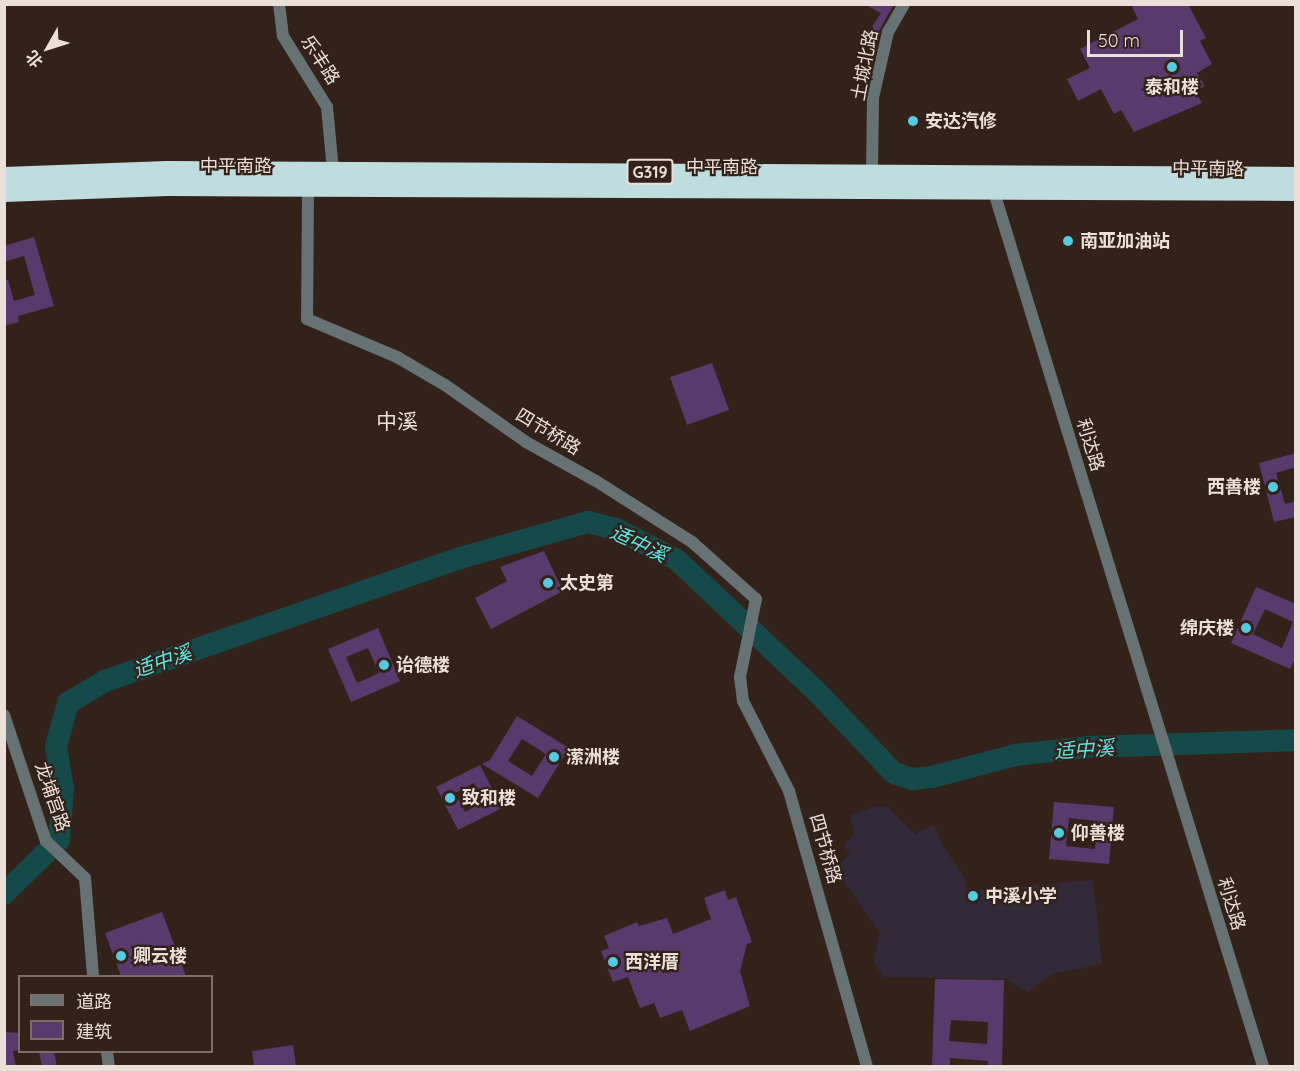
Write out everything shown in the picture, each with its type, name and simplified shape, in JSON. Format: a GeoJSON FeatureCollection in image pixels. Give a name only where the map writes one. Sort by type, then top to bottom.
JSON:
{"type":"FeatureCollection","features":[{"type":"Feature","properties":{"kind":"highway","name":"G319"},"geometry":{"type":"LineString","coordinates":[[4,176],[167,170],[1296,176]]}},
{"type":"Feature","properties":{"kind":"highway","name":"中平南路"},"geometry":{"type":"LineString","coordinates":[[4,193],[308,187],[1296,192]]}},
{"type":"Feature","properties":{"kind":"street","name":"乐丰路"},"geometry":{"type":"LineString","coordinates":[[279,4],[283,36],[327,106],[333,171]]}},
{"type":"Feature","properties":{"kind":"street","name":"土城北路"},"geometry":{"type":"LineString","coordinates":[[872,172],[873,98],[888,32],[904,4]]}},
{"type":"Feature","properties":{"kind":"street","name":"四节桥路"},"geometry":{"type":"LineString","coordinates":[[308,187],[307,320],[397,357],[445,385],[526,442],[596,481],[692,542],[756,599],[744,648],[740,677],[743,701],[789,791],[867,1066]]}},
{"type":"Feature","properties":{"kind":"street","name":"利达路"},"geometry":{"type":"LineString","coordinates":[[993,189],[1263,1066]]}},
{"type":"Feature","properties":{"kind":"street","name":"龙埔宫路"},"geometry":{"type":"LineString","coordinates":[[4,715],[46,841],[85,878],[93,975]]}},
{"type":"Feature","properties":{"kind":"shaded area","name":"中溪小学"},"geometry":{"type":"Polygon","coordinates":[[[877,806],[888,807],[915,834],[934,824],[943,846],[964,877],[968,891],[1093,880],[1102,964],[1052,974],[1028,992],[1006,979],[884,977],[873,962],[880,933],[834,867],[850,854],[844,846],[855,834],[850,815],[877,806]]]}},
{"type":"Feature","properties":{"kind":"building"},"geometry":{"type":"Polygon","coordinates":[[[864,4],[894,4],[874,40],[867,35],[881,13],[864,4]]]}},
{"type":"Feature","properties":{"kind":"building"},"geometry":{"type":"Polygon","coordinates":[[[1131,4],[1188,4],[1206,38],[1200,41],[1212,64],[1197,73],[1205,86],[1195,91],[1202,103],[1134,132],[1121,110],[1114,114],[1101,89],[1078,101],[1067,79],[1090,68],[1080,49],[1138,19],[1131,4]]]}},
{"type":"Feature","properties":{"kind":"building"},"geometry":{"type":"Polygon","coordinates":[[[34,237],[54,306],[18,316],[19,322],[4,326],[4,280],[8,280],[14,301],[35,295],[24,256],[4,262],[4,246],[34,237]]]}},
{"type":"Feature","properties":{"kind":"building"},"geometry":{"type":"Polygon","coordinates":[[[712,363],[729,410],[687,425],[670,377],[712,363]]]}},
{"type":"Feature","properties":{"kind":"building","name":"西善楼"},"geometry":{"type":"Polygon","coordinates":[[[1296,453],[1296,467],[1276,473],[1285,504],[1296,501],[1296,517],[1274,522],[1259,463],[1296,453]]]}},
{"type":"Feature","properties":{"kind":"building"},"geometry":{"type":"Polygon","coordinates":[[[544,551],[563,591],[491,629],[475,598],[507,581],[500,567],[544,551]]]}},
{"type":"Feature","properties":{"kind":"building","name":"绵庆楼"},"geometry":{"type":"Polygon","coordinates":[[[1256,587],[1296,604],[1296,657],[1290,669],[1231,643],[1256,587]],[[1265,609],[1253,634],[1282,648],[1293,622],[1265,609]]]}},
{"type":"Feature","properties":{"kind":"building","name":"诒德楼"},"geometry":{"type":"Polygon","coordinates":[[[378,628],[400,681],[351,702],[328,649],[378,628]],[[368,648],[346,657],[357,683],[379,673],[368,648]]]}},
{"type":"Feature","properties":{"kind":"building","name":"潆洲楼"},"geometry":{"type":"Polygon","coordinates":[[[517,716],[569,748],[538,798],[482,764],[490,760],[517,716]],[[522,739],[508,761],[532,776],[546,754],[522,739]]]}},
{"type":"Feature","properties":{"kind":"building","name":"致和楼"},"geometry":{"type":"Polygon","coordinates":[[[480,765],[502,808],[458,830],[436,787],[480,765]],[[474,783],[455,793],[465,812],[484,802],[474,783]]]}},
{"type":"Feature","properties":{"kind":"building","name":"仰善楼"},"geometry":{"type":"Polygon","coordinates":[[[1054,802],[1114,807],[1109,864],[1049,859],[1054,802]],[[1069,818],[1066,846],[1095,849],[1098,821],[1069,818]]]}},
{"type":"Feature","properties":{"kind":"building","name":"西洋厝"},"geometry":{"type":"Polygon","coordinates":[[[725,890],[728,900],[736,897],[752,942],[747,944],[740,971],[750,1006],[690,1031],[682,1010],[660,1018],[654,1003],[640,1008],[628,977],[613,982],[601,951],[609,948],[604,936],[637,922],[639,926],[667,918],[673,934],[711,919],[704,898],[725,890]]]}},
{"type":"Feature","properties":{"kind":"building"},"geometry":{"type":"Polygon","coordinates":[[[162,912],[186,975],[121,975],[105,933],[162,912]]]}},
{"type":"Feature","properties":{"kind":"building"},"geometry":{"type":"Polygon","coordinates":[[[935,979],[1004,980],[1002,1066],[988,1066],[988,1061],[950,1058],[950,1066],[932,1066],[935,979]],[[951,1020],[949,1041],[987,1044],[988,1022],[951,1020]]]}},
{"type":"Feature","properties":{"kind":"building"},"geometry":{"type":"Polygon","coordinates":[[[4,1032],[18,1033],[18,1050],[13,1051],[16,1066],[4,1066],[4,1032]]]}},
{"type":"Feature","properties":{"kind":"building"},"geometry":{"type":"Polygon","coordinates":[[[293,1045],[296,1066],[254,1066],[252,1051],[293,1045]]]}},
{"type":"Feature","properties":{"kind":"building"},"geometry":{"type":"Polygon","coordinates":[[[39,1053],[54,1053],[57,1066],[42,1066],[39,1053]]]}},
{"type":"Feature","properties":{"kind":"waterway","name":"适中溪"},"geometry":{"type":"LineString","coordinates":[[4,894],[59,840],[63,789],[56,746],[68,703],[105,681],[460,558],[588,522],[616,529],[677,560],[817,692],[894,773],[913,779],[932,777],[1015,755],[1089,747],[1296,740]]}},
{"type":"Feature","properties":{"kind":"place","name":"泰和楼"},"geometry":{"type":"Point","coordinates":[1172,67]}},
{"type":"Feature","properties":{"kind":"place","name":"安达汽修"},"geometry":{"type":"Point","coordinates":[913,121]}},
{"type":"Feature","properties":{"kind":"place","name":"南亚加油站"},"geometry":{"type":"Point","coordinates":[1068,241]}},
{"type":"Feature","properties":{"kind":"place","name":"西善楼"},"geometry":{"type":"Point","coordinates":[1273,487]}},
{"type":"Feature","properties":{"kind":"place","name":"太史第"},"geometry":{"type":"Point","coordinates":[548,583]}},
{"type":"Feature","properties":{"kind":"place","name":"绵庆楼"},"geometry":{"type":"Point","coordinates":[1246,628]}},
{"type":"Feature","properties":{"kind":"place","name":"诒德楼"},"geometry":{"type":"Point","coordinates":[384,665]}},
{"type":"Feature","properties":{"kind":"place","name":"潆洲楼"},"geometry":{"type":"Point","coordinates":[554,757]}},
{"type":"Feature","properties":{"kind":"place","name":"致和楼"},"geometry":{"type":"Point","coordinates":[450,798]}},
{"type":"Feature","properties":{"kind":"place","name":"仰善楼"},"geometry":{"type":"Point","coordinates":[1059,833]}},
{"type":"Feature","properties":{"kind":"place","name":"中溪小学"},"geometry":{"type":"Point","coordinates":[973,896]}},
{"type":"Feature","properties":{"kind":"place","name":"卿云楼"},"geometry":{"type":"Point","coordinates":[121,956]}},
{"type":"Feature","properties":{"kind":"place","name":"西洋厝"},"geometry":{"type":"Point","coordinates":[613,962]}},
{"type":"Feature","properties":{"kind":"district","name":"中溪"},"geometry":{"type":"Point","coordinates":[397,421]}}]}
